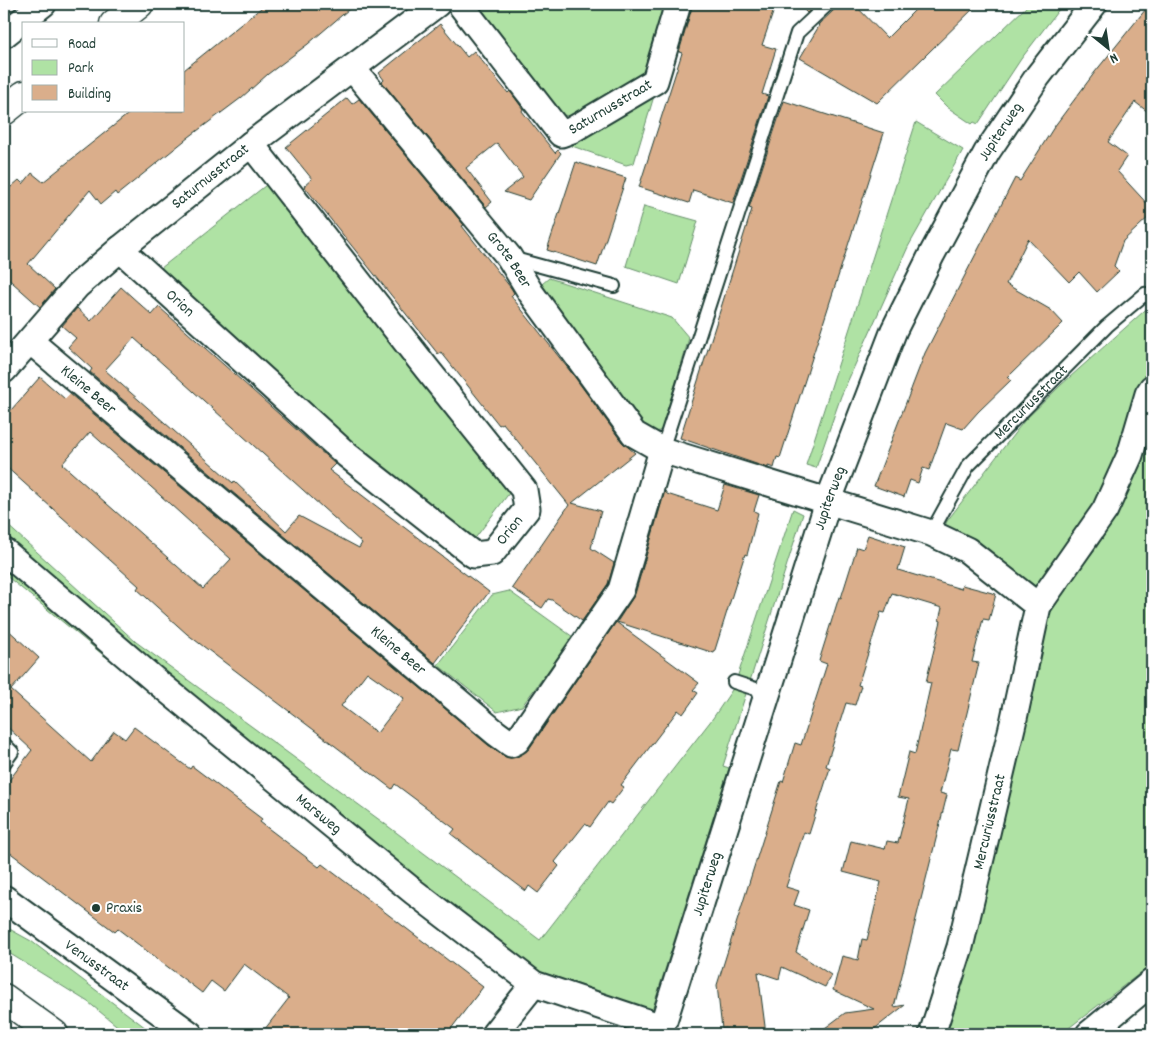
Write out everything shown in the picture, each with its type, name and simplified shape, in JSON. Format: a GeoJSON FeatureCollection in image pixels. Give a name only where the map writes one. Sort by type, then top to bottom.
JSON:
{"type":"FeatureCollection","features":[{"type":"Feature","properties":{"kind":"main road"},"geometry":{"type":"LineString","coordinates":[[116,22],[139,4]]}},
{"type":"Feature","properties":{"kind":"main road"},"geometry":{"type":"LineString","coordinates":[[4,111],[22,97]]}},
{"type":"Feature","properties":{"kind":"main road"},"geometry":{"type":"LineString","coordinates":[[4,998],[54,1034]]}},
{"type":"Feature","properties":{"kind":"street"},"geometry":{"type":"LineString","coordinates":[[4,35],[43,4]]}},
{"type":"Feature","properties":{"kind":"street","name":"Saturnusstraat"},"geometry":{"type":"LineString","coordinates":[[4,370],[77,286],[120,249],[252,144],[437,4]]}},
{"type":"Feature","properties":{"kind":"street","name":"Saturnusstraat"},"geometry":{"type":"LineString","coordinates":[[460,4],[561,134],[572,130],[655,81],[678,4]]}},
{"type":"Feature","properties":{"kind":"street","name":"Jupiterweg"},"geometry":{"type":"LineString","coordinates":[[665,1031],[828,502],[894,330],[932,254],[987,152],[1038,76],[1094,4]]}},
{"type":"Feature","properties":{"kind":"street","name":"Grote Beer"},"geometry":{"type":"LineString","coordinates":[[352,68],[509,257],[531,294],[634,434],[662,450],[828,502]]}},
{"type":"Feature","properties":{"kind":"street","name":"Orion"},"geometry":{"type":"LineString","coordinates":[[120,249],[347,456],[474,556],[492,553],[527,509],[524,490],[252,144]]}},
{"type":"Feature","properties":{"kind":"street","name":"Kleine Beer"},"geometry":{"type":"LineString","coordinates":[[30,341],[511,744],[517,740],[621,590],[662,450]]}},
{"type":"Feature","properties":{"kind":"street","name":"Mercuriusstraat"},"geometry":{"type":"LineString","coordinates":[[932,1034],[960,947],[1013,723],[1038,606],[1105,510],[1130,455],[1148,394],[1152,388]]}},
{"type":"Feature","properties":{"kind":"street"},"geometry":{"type":"LineString","coordinates":[[828,502],[931,533],[967,550],[1038,606]]}},
{"type":"Feature","properties":{"kind":"street","name":"Marsweg"},"geometry":{"type":"LineString","coordinates":[[4,551],[156,681],[399,880],[534,984],[665,1031]]}},
{"type":"Feature","properties":{"kind":"street","name":"Venusstraat"},"geometry":{"type":"LineString","coordinates":[[4,898],[190,1034]]}},
{"type":"Feature","properties":{"kind":"street"},"geometry":{"type":"LineString","coordinates":[[1089,1034],[1152,982]]}},
{"type":"Feature","properties":{"kind":"street"},"geometry":{"type":"LineString","coordinates":[[494,1034],[534,984]]}},
{"type":"Feature","properties":{"kind":"lane"},"geometry":{"type":"LineString","coordinates":[[662,450],[797,33],[828,4]]}},
{"type":"Feature","properties":{"kind":"lane"},"geometry":{"type":"LineString","coordinates":[[509,257],[614,286]]}},
{"type":"Feature","properties":{"kind":"lane","name":"Mercuriusstraat"},"geometry":{"type":"LineString","coordinates":[[931,533],[968,466],[1107,326],[1144,294],[1152,299]]}},
{"type":"Feature","properties":{"kind":"lane"},"geometry":{"type":"LineString","coordinates":[[734,682],[768,693]]}},
{"type":"Feature","properties":{"kind":"lane"},"geometry":{"type":"LineString","coordinates":[[4,744],[12,752],[4,763]]}},
{"type":"Feature","properties":{"kind":"green space"},"geometry":{"type":"Polygon","coordinates":[[[482,4],[669,4],[646,77],[574,117],[558,114],[473,10],[482,4]]]}},
{"type":"Feature","properties":{"kind":"green space"},"geometry":{"type":"Polygon","coordinates":[[[1029,4],[1063,4],[1021,59],[978,124],[974,122],[972,124],[947,107],[935,95],[1029,4]]]}},
{"type":"Feature","properties":{"kind":"green space"},"geometry":{"type":"Polygon","coordinates":[[[654,96],[634,163],[626,165],[572,146],[575,136],[654,96]]]}},
{"type":"Feature","properties":{"kind":"green space"},"geometry":{"type":"Polygon","coordinates":[[[916,122],[963,150],[908,247],[841,396],[816,468],[806,465],[916,122]]]}},
{"type":"Feature","properties":{"kind":"green space"},"geometry":{"type":"Polygon","coordinates":[[[270,182],[513,488],[473,541],[357,453],[156,272],[270,182]]]}},
{"type":"Feature","properties":{"kind":"green space"},"geometry":{"type":"Polygon","coordinates":[[[644,206],[698,221],[679,284],[626,266],[644,206]]]}},
{"type":"Feature","properties":{"kind":"green space"},"geometry":{"type":"Polygon","coordinates":[[[549,278],[672,318],[689,338],[662,429],[651,436],[535,290],[549,278]]]}},
{"type":"Feature","properties":{"kind":"green space"},"geometry":{"type":"Polygon","coordinates":[[[1152,304],[1152,373],[1129,412],[1105,492],[1040,590],[1030,592],[944,528],[947,521],[1024,421],[1061,385],[1152,304]]]}},
{"type":"Feature","properties":{"kind":"green space"},"geometry":{"type":"Polygon","coordinates":[[[1152,414],[1152,964],[1061,1034],[945,1034],[972,935],[1040,642],[1054,603],[1096,548],[1117,515],[1152,414]]]}},
{"type":"Feature","properties":{"kind":"green space"},"geometry":{"type":"Polygon","coordinates":[[[793,509],[803,514],[723,766],[729,768],[651,1014],[542,974],[513,958],[448,901],[102,654],[4,574],[4,522],[136,642],[540,940],[713,718],[734,687],[793,509]]]}},
{"type":"Feature","properties":{"kind":"green space"},"geometry":{"type":"Polygon","coordinates":[[[509,591],[573,637],[522,706],[497,712],[438,665],[492,595],[509,591]]]}},
{"type":"Feature","properties":{"kind":"green space"},"geometry":{"type":"Polygon","coordinates":[[[4,926],[31,941],[154,1034],[127,1034],[88,1002],[4,950],[4,926]]]}},
{"type":"Feature","properties":{"kind":"building"},"geometry":{"type":"Polygon","coordinates":[[[266,4],[355,4],[241,98],[117,195],[115,192],[101,204],[90,190],[28,264],[55,289],[40,307],[4,275],[4,193],[19,180],[23,184],[32,173],[43,182],[131,112],[185,112],[185,69],[266,4]]]}},
{"type":"Feature","properties":{"kind":"building"},"geometry":{"type":"Polygon","coordinates":[[[693,4],[776,4],[762,45],[776,49],[762,94],[768,96],[733,203],[693,190],[689,203],[639,187],[682,53],[679,52],[693,4]]]}},
{"type":"Feature","properties":{"kind":"building"},"geometry":{"type":"Polygon","coordinates":[[[798,4],[816,4],[807,13],[798,4]]]}},
{"type":"Feature","properties":{"kind":"building"},"geometry":{"type":"Polygon","coordinates":[[[836,4],[854,4],[887,38],[921,4],[978,4],[877,103],[800,58],[818,25],[834,10],[836,4]]]}},
{"type":"Feature","properties":{"kind":"building"},"geometry":{"type":"Polygon","coordinates":[[[1150,4],[1152,4],[1152,115],[1135,102],[1108,142],[1127,156],[1117,171],[1152,209],[1152,214],[1123,241],[1114,266],[1119,271],[1097,292],[1079,272],[1069,282],[1028,239],[1006,284],[1051,310],[1063,323],[1008,377],[1011,380],[963,429],[946,423],[929,470],[923,468],[918,483],[910,480],[904,497],[874,486],[925,353],[1015,178],[1020,181],[1054,127],[1095,72],[1150,4]]]}},
{"type":"Feature","properties":{"kind":"building"},"geometry":{"type":"Polygon","coordinates":[[[440,24],[467,57],[474,51],[508,93],[510,91],[523,109],[522,111],[555,153],[558,150],[561,153],[529,200],[504,192],[523,177],[497,143],[466,168],[492,202],[486,207],[382,82],[384,80],[379,73],[440,24]]]}},
{"type":"Feature","properties":{"kind":"building"},"geometry":{"type":"Polygon","coordinates":[[[347,98],[352,104],[359,99],[464,225],[462,226],[511,288],[514,293],[511,296],[574,376],[622,442],[635,453],[572,503],[601,511],[591,548],[614,563],[608,584],[582,621],[552,600],[548,599],[542,608],[512,588],[569,505],[503,423],[499,425],[441,352],[438,354],[304,186],[312,179],[286,147],[347,98]]]}},
{"type":"Feature","properties":{"kind":"building"},"geometry":{"type":"Polygon","coordinates":[[[784,101],[884,133],[780,458],[777,457],[774,468],[768,466],[768,468],[680,438],[752,209],[749,208],[784,101]]]}},
{"type":"Feature","properties":{"kind":"building"},"geometry":{"type":"Polygon","coordinates":[[[576,162],[626,178],[597,266],[547,250],[576,162]]]}},
{"type":"Feature","properties":{"kind":"building"},"geometry":{"type":"Polygon","coordinates":[[[121,287],[152,315],[159,307],[335,464],[329,470],[489,592],[435,663],[90,372],[92,369],[68,347],[76,338],[62,326],[77,308],[91,321],[121,287]],[[134,338],[105,370],[233,483],[234,481],[286,531],[299,516],[359,548],[362,543],[134,338]]]}},
{"type":"Feature","properties":{"kind":"building"},"geometry":{"type":"Polygon","coordinates":[[[40,377],[65,399],[70,394],[503,756],[517,757],[529,749],[616,622],[699,683],[693,690],[698,693],[683,714],[678,710],[621,785],[624,787],[611,804],[608,802],[590,827],[585,824],[555,862],[559,866],[538,893],[529,886],[526,891],[451,834],[455,829],[395,784],[392,789],[187,634],[137,589],[139,586],[4,465],[4,418],[40,377]],[[90,432],[62,464],[203,589],[231,559],[90,432]],[[367,672],[341,706],[377,733],[404,698],[367,672]]]}},
{"type":"Feature","properties":{"kind":"building"},"geometry":{"type":"Polygon","coordinates":[[[725,485],[759,495],[754,511],[758,513],[747,555],[745,554],[714,653],[617,622],[635,594],[665,491],[667,494],[717,510],[725,485]]]}},
{"type":"Feature","properties":{"kind":"building"},"geometry":{"type":"Polygon","coordinates":[[[868,535],[905,547],[898,570],[961,589],[962,585],[996,594],[989,620],[983,619],[972,662],[979,663],[958,750],[951,749],[940,793],[947,795],[894,1007],[905,1005],[868,1034],[817,1034],[845,1013],[874,1009],[833,990],[842,956],[858,960],[862,939],[867,940],[881,882],[843,872],[851,841],[885,849],[887,841],[898,843],[909,799],[898,797],[909,752],[915,754],[931,683],[926,682],[941,621],[939,620],[942,608],[892,593],[885,613],[881,612],[858,685],[861,686],[855,705],[846,703],[826,766],[830,768],[809,834],[804,832],[786,887],[799,891],[794,905],[809,910],[796,952],[831,975],[825,987],[782,967],[779,979],[758,972],[766,1034],[727,1034],[726,1028],[722,1029],[717,985],[781,781],[783,782],[795,743],[801,745],[827,664],[819,661],[839,597],[841,598],[857,547],[863,549],[868,535]]]}},
{"type":"Feature","properties":{"kind":"building"},"geometry":{"type":"Polygon","coordinates":[[[4,626],[39,658],[11,690],[91,762],[114,731],[125,739],[134,727],[190,769],[192,766],[262,819],[260,822],[319,867],[322,864],[483,987],[447,1034],[261,1034],[289,998],[244,964],[224,991],[211,981],[202,993],[118,929],[115,932],[4,848],[4,787],[32,750],[4,724],[4,626]]]}},
{"type":"Feature","properties":{"kind":"place","name":"Praxis"},"geometry":{"type":"Point","coordinates":[96,908]}}]}
